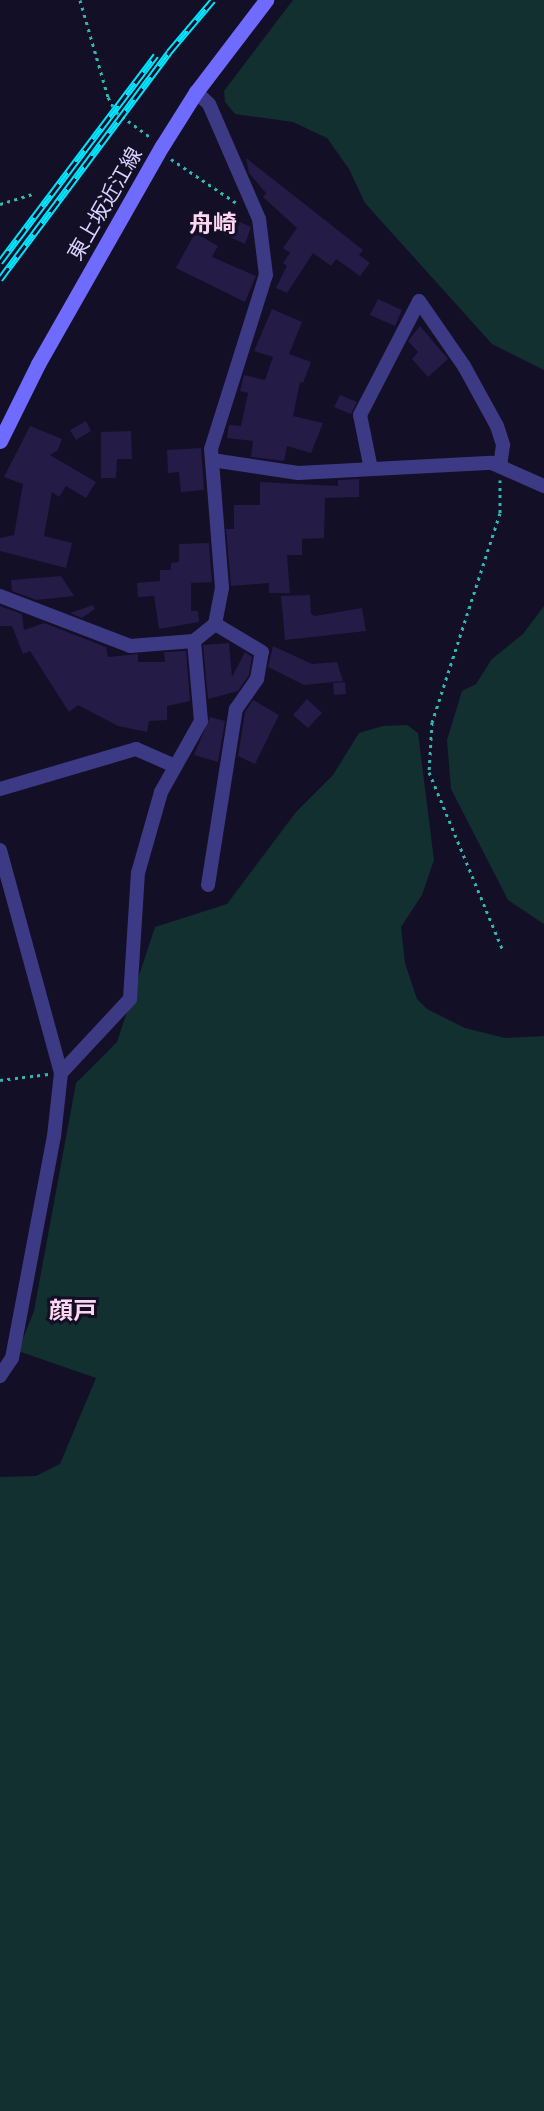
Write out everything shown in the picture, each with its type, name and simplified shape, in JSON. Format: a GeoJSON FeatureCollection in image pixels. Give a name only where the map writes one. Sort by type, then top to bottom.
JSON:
{"type":"FeatureCollection","features":[{"type":"Feature","properties":{"kind":"main road","name":"東上坂近江線"},"geometry":{"type":"LineString","coordinates":[[0,441],[38,364],[162,146],[196,93],[266,0]]}},
{"type":"Feature","properties":{"kind":"street"},"geometry":{"type":"LineString","coordinates":[[0,596],[130,646],[194,641],[215,624],[222,588],[211,449],[266,275],[259,219],[209,104],[196,93]]}},
{"type":"Feature","properties":{"kind":"street"},"geometry":{"type":"LineString","coordinates":[[370,469],[360,416],[419,301],[464,366],[497,426],[503,445],[500,466]]}},
{"type":"Feature","properties":{"kind":"street"},"geometry":{"type":"LineString","coordinates":[[212,460],[298,473],[492,462],[544,486]]}},
{"type":"Feature","properties":{"kind":"street"},"geometry":{"type":"LineString","coordinates":[[208,885],[236,709],[261,666],[261,652],[215,624]]}},
{"type":"Feature","properties":{"kind":"street"},"geometry":{"type":"LineString","coordinates":[[61,1072],[130,999],[138,873],[161,792],[201,721],[194,641]]}},
{"type":"Feature","properties":{"kind":"street"},"geometry":{"type":"LineString","coordinates":[[0,789],[136,749],[175,766]]}},
{"type":"Feature","properties":{"kind":"street"},"geometry":{"type":"LineString","coordinates":[[0,850],[61,1072],[54,1136],[12,1359],[0,1376]]}},
{"type":"Feature","properties":{"kind":"path"},"geometry":{"type":"LineString","coordinates":[[80,0],[108,98],[116,112],[162,146],[170,158],[259,219]]}},
{"type":"Feature","properties":{"kind":"path"},"geometry":{"type":"LineString","coordinates":[[0,204],[33,194]]}},
{"type":"Feature","properties":{"kind":"path"},"geometry":{"type":"LineString","coordinates":[[500,466],[500,513],[432,722],[429,772],[502,948]]}},
{"type":"Feature","properties":{"kind":"path"},"geometry":{"type":"LineString","coordinates":[[0,1080],[61,1072]]}},
{"type":"Feature","properties":{"kind":"green space"},"geometry":{"type":"Polygon","coordinates":[[[293,0],[544,0],[544,370],[492,344],[365,203],[349,169],[327,138],[293,122],[235,114],[225,102],[224,91],[293,0]]]}},
{"type":"Feature","properties":{"kind":"green space"},"geometry":{"type":"Polygon","coordinates":[[[544,606],[544,924],[508,900],[451,789],[447,740],[462,691],[476,684],[492,659],[523,634],[544,606]]]}},
{"type":"Feature","properties":{"kind":"green space"},"geometry":{"type":"Polygon","coordinates":[[[407,725],[418,733],[434,860],[422,895],[401,927],[405,963],[417,999],[427,1009],[465,1028],[505,1038],[544,1036],[544,2111],[0,2111],[0,1477],[36,1476],[60,1464],[96,1378],[18,1351],[34,1311],[76,1083],[117,1042],[155,927],[227,904],[296,812],[333,775],[359,733],[383,726],[407,725]]]}},
{"type":"Feature","properties":{"kind":"building"},"geometry":{"type":"Polygon","coordinates":[[[246,158],[363,250],[359,255],[370,263],[360,276],[336,259],[331,266],[313,253],[287,293],[276,288],[287,266],[283,263],[290,253],[283,248],[297,228],[263,197],[266,193],[249,173],[246,158]]]}},
{"type":"Feature","properties":{"kind":"building"},"geometry":{"type":"Polygon","coordinates":[[[231,218],[251,227],[245,244],[223,234],[231,218]]]}},
{"type":"Feature","properties":{"kind":"building"},"geometry":{"type":"Polygon","coordinates":[[[195,233],[218,246],[212,257],[256,276],[245,302],[176,268],[195,233]]]}},
{"type":"Feature","properties":{"kind":"building"},"geometry":{"type":"Polygon","coordinates":[[[378,299],[402,310],[395,326],[370,315],[378,299]]]}},
{"type":"Feature","properties":{"kind":"building"},"geometry":{"type":"Polygon","coordinates":[[[272,309],[302,322],[289,354],[311,362],[303,383],[300,382],[293,416],[323,423],[311,453],[287,446],[284,461],[251,457],[253,441],[227,438],[229,425],[241,426],[248,393],[240,391],[244,375],[265,380],[273,357],[254,351],[272,309]]]}},
{"type":"Feature","properties":{"kind":"building"},"geometry":{"type":"Polygon","coordinates":[[[420,326],[448,359],[428,377],[412,359],[418,352],[408,341],[420,326]]]}},
{"type":"Feature","properties":{"kind":"building"},"geometry":{"type":"Polygon","coordinates":[[[340,395],[357,402],[351,414],[334,407],[340,395]]]}},
{"type":"Feature","properties":{"kind":"building"},"geometry":{"type":"Polygon","coordinates":[[[86,421],[91,431],[76,440],[70,430],[86,421]]]}},
{"type":"Feature","properties":{"kind":"building"},"geometry":{"type":"Polygon","coordinates":[[[30,426],[62,439],[58,450],[50,455],[96,482],[86,498],[66,486],[59,497],[52,492],[44,536],[72,543],[66,568],[0,551],[0,538],[14,535],[23,484],[4,477],[30,426]]]}},
{"type":"Feature","properties":{"kind":"building"},"geometry":{"type":"Polygon","coordinates":[[[131,431],[132,459],[117,459],[116,478],[101,478],[101,432],[131,431]]]}},
{"type":"Feature","properties":{"kind":"building"},"geometry":{"type":"Polygon","coordinates":[[[201,448],[204,490],[181,492],[179,472],[168,473],[167,450],[201,448]]]}},
{"type":"Feature","properties":{"kind":"building"},"geometry":{"type":"Polygon","coordinates":[[[359,479],[359,497],[325,498],[324,538],[302,539],[302,555],[287,555],[290,593],[269,593],[269,583],[231,586],[226,529],[234,529],[234,505],[260,505],[260,482],[338,486],[338,480],[359,479]]]}},
{"type":"Feature","properties":{"kind":"building"},"geometry":{"type":"Polygon","coordinates":[[[209,543],[212,582],[191,583],[191,611],[198,611],[199,622],[159,629],[154,596],[138,597],[137,583],[160,581],[160,570],[171,570],[171,563],[179,562],[179,544],[209,543]]]}},
{"type":"Feature","properties":{"kind":"building"},"geometry":{"type":"Polygon","coordinates":[[[61,576],[74,596],[36,600],[12,591],[11,580],[61,576]]]}},
{"type":"Feature","properties":{"kind":"building"},"geometry":{"type":"Polygon","coordinates":[[[310,595],[311,614],[315,616],[362,608],[366,631],[285,640],[281,596],[310,595]]]}},
{"type":"Feature","properties":{"kind":"building"},"geometry":{"type":"Polygon","coordinates":[[[93,605],[95,609],[82,618],[70,613],[93,605]]]}},
{"type":"Feature","properties":{"kind":"building"},"geometry":{"type":"Polygon","coordinates":[[[0,606],[22,614],[24,630],[44,623],[106,647],[108,657],[138,654],[138,662],[165,662],[164,652],[186,651],[190,701],[167,706],[167,720],[149,721],[147,732],[118,726],[78,705],[69,712],[30,651],[23,654],[12,626],[0,626],[0,606]]]}},
{"type":"Feature","properties":{"kind":"building"},"geometry":{"type":"Polygon","coordinates":[[[229,643],[232,677],[245,652],[252,657],[249,675],[238,691],[208,699],[203,645],[229,643]]]}},
{"type":"Feature","properties":{"kind":"building"},"geometry":{"type":"Polygon","coordinates":[[[273,646],[312,664],[337,662],[343,681],[304,685],[268,667],[273,646]]]}},
{"type":"Feature","properties":{"kind":"building"},"geometry":{"type":"Polygon","coordinates":[[[345,682],[346,694],[334,695],[333,683],[345,682]]]}},
{"type":"Feature","properties":{"kind":"building"},"geometry":{"type":"Polygon","coordinates":[[[307,699],[322,713],[308,728],[293,715],[307,699]]]}},
{"type":"Feature","properties":{"kind":"building"},"geometry":{"type":"Polygon","coordinates":[[[253,700],[279,715],[255,764],[238,756],[245,712],[253,700]]]}},
{"type":"Feature","properties":{"kind":"building"},"geometry":{"type":"Polygon","coordinates":[[[210,717],[225,721],[218,762],[194,755],[210,717]]]}},
{"type":"Feature","properties":{"kind":"railway"},"geometry":{"type":"LineString","coordinates":[[0,279],[169,52],[213,0]]}},
{"type":"Feature","properties":{"kind":"railway"},"geometry":{"type":"LineString","coordinates":[[0,262],[156,55]]}},
{"type":"Feature","properties":{"kind":"district","name":"舟崎"},"geometry":{"type":"Point","coordinates":[213,224]}},
{"type":"Feature","properties":{"kind":"district","name":"顔戸"},"geometry":{"type":"Point","coordinates":[73,1311]}}]}
